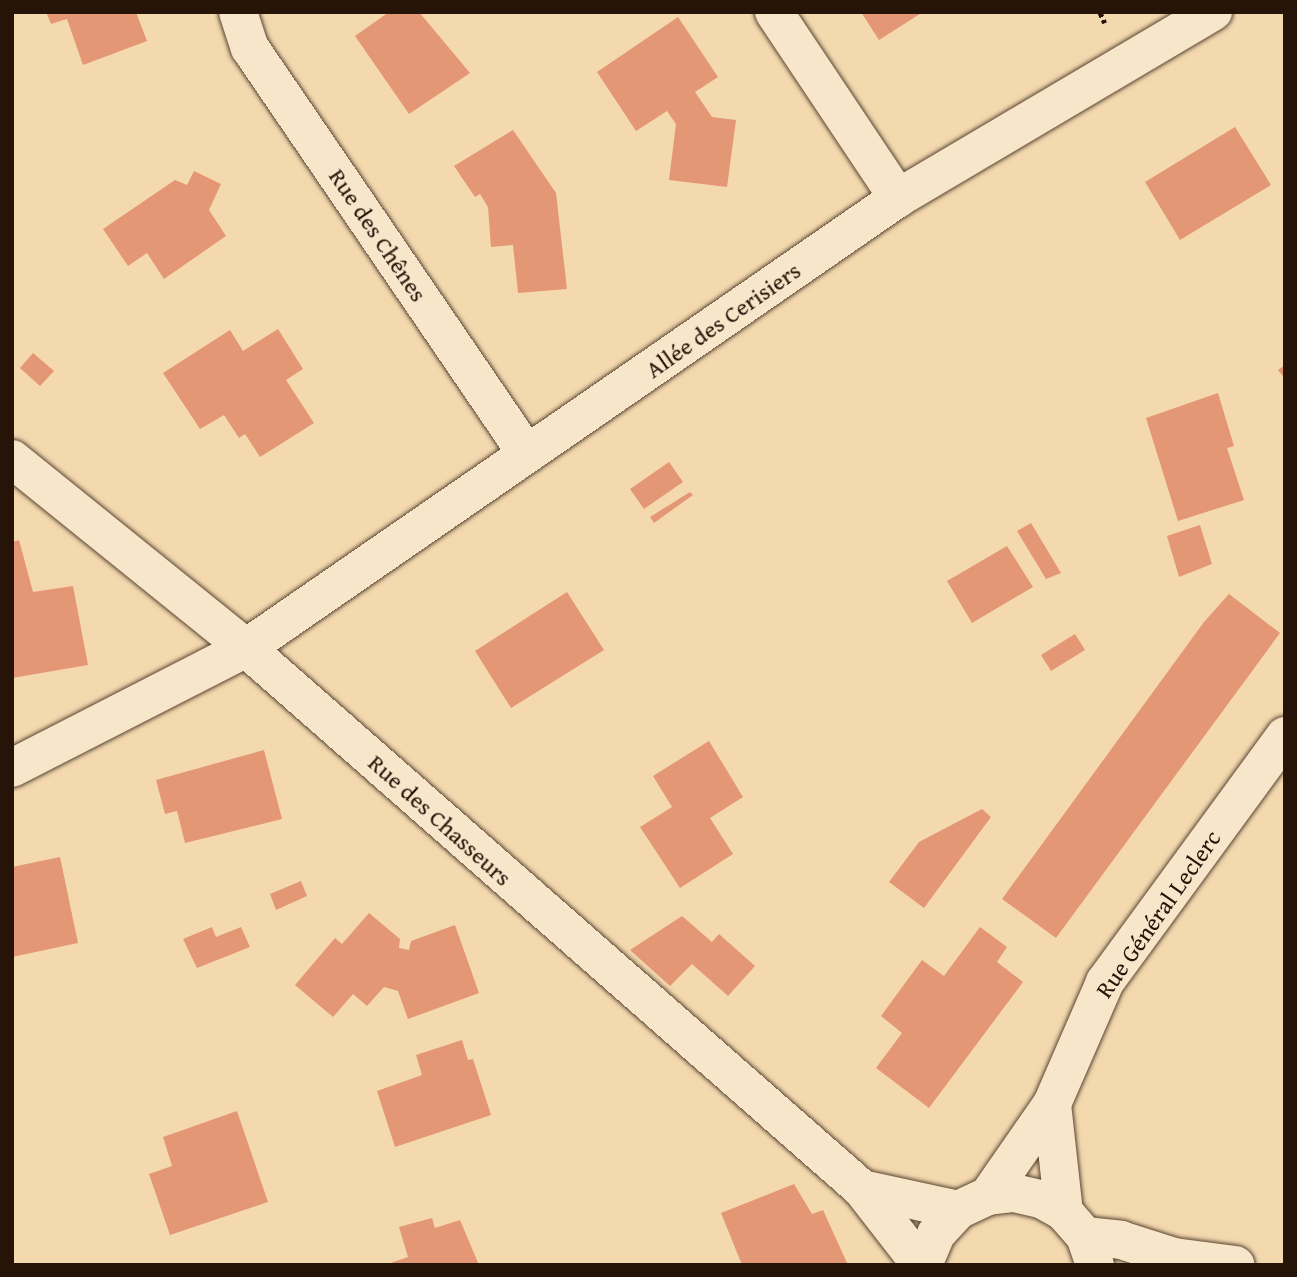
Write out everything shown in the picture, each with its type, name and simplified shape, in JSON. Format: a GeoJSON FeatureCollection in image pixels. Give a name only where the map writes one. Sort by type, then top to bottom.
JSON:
{"type":"FeatureCollection","features":[{"type":"Feature","properties":{"kind":"street","name":"Rue des Chênes"},"geometry":{"type":"LineString","coordinates":[[238,12],[250,48],[527,454]]}},
{"type":"Feature","properties":{"kind":"street"},"geometry":{"type":"LineString","coordinates":[[774,12],[898,198]]}},
{"type":"Feature","properties":{"kind":"street","name":"Allée des Cerisiers"},"geometry":{"type":"LineString","coordinates":[[12,768],[246,648],[898,198],[1213,12]]}},
{"type":"Feature","properties":{"kind":"street","name":"Rue des Chasseurs"},"geometry":{"type":"LineString","coordinates":[[12,459],[246,648],[862,1189],[922,1265]]}},
{"type":"Feature","properties":{"kind":"street","name":"Rue Général Leclerc"},"geometry":{"type":"LineString","coordinates":[[922,1265],[936,1234],[973,1203],[1052,1104],[1105,982],[1285,736]]}},
{"type":"Feature","properties":{"kind":"street","name":"Rue Général Leclerc"},"geometry":{"type":"LineString","coordinates":[[1052,1104],[1081,1237]]}},
{"type":"Feature","properties":{"kind":"street","name":"Rue des Chasseurs"},"geometry":{"type":"LineString","coordinates":[[862,1189],[973,1203],[1028,1196],[1081,1237],[1121,1240],[1174,1257],[1235,1265]]}},
{"type":"Feature","properties":{"kind":"building"},"geometry":{"type":"Polygon","coordinates":[[[46,12],[136,12],[147,41],[83,65],[67,19],[51,24],[46,12]]]}},
{"type":"Feature","properties":{"kind":"building"},"geometry":{"type":"Polygon","coordinates":[[[389,12],[419,12],[470,73],[409,114],[355,36],[389,12]]]}},
{"type":"Feature","properties":{"kind":"building"},"geometry":{"type":"Polygon","coordinates":[[[861,12],[923,12],[879,40],[861,12]]]}},
{"type":"Feature","properties":{"kind":"building"},"geometry":{"type":"Polygon","coordinates":[[[678,17],[718,77],[695,92],[712,117],[736,120],[727,187],[669,180],[676,124],[667,111],[636,131],[597,72],[678,17]]]}},
{"type":"Feature","properties":{"kind":"building"},"geometry":{"type":"Polygon","coordinates":[[[1235,127],[1271,185],[1180,240],[1145,182],[1235,127]]]}},
{"type":"Feature","properties":{"kind":"building"},"geometry":{"type":"Polygon","coordinates":[[[513,130],[556,193],[567,289],[518,293],[513,245],[491,247],[488,207],[480,194],[475,197],[454,166],[513,130]]]}},
{"type":"Feature","properties":{"kind":"building"},"geometry":{"type":"Polygon","coordinates":[[[194,171],[221,184],[209,210],[226,236],[164,279],[147,253],[128,266],[103,229],[175,180],[187,185],[194,171]]]}},
{"type":"Feature","properties":{"kind":"building"},"geometry":{"type":"Polygon","coordinates":[[[278,329],[303,369],[286,380],[314,423],[260,457],[245,434],[239,438],[224,415],[200,429],[163,373],[230,330],[243,351],[278,329]]]}},
{"type":"Feature","properties":{"kind":"building"},"geometry":{"type":"Polygon","coordinates":[[[33,353],[54,371],[40,386],[20,368],[33,353]]]}},
{"type":"Feature","properties":{"kind":"building"},"geometry":{"type":"Polygon","coordinates":[[[1285,365],[1285,379],[1278,370],[1285,365]]]}},
{"type":"Feature","properties":{"kind":"building"},"geometry":{"type":"Polygon","coordinates":[[[1218,393],[1234,446],[1227,448],[1244,500],[1178,521],[1146,418],[1218,393]]]}},
{"type":"Feature","properties":{"kind":"building"},"geometry":{"type":"Polygon","coordinates":[[[669,462],[683,482],[644,509],[630,489],[669,462]]]}},
{"type":"Feature","properties":{"kind":"building"},"geometry":{"type":"Polygon","coordinates":[[[690,492],[693,495],[654,523],[650,517],[690,492]]]}},
{"type":"Feature","properties":{"kind":"building"},"geometry":{"type":"Polygon","coordinates":[[[1031,523],[1061,573],[1046,579],[1017,531],[1031,523]]]}},
{"type":"Feature","properties":{"kind":"building"},"geometry":{"type":"Polygon","coordinates":[[[1200,525],[1212,564],[1179,577],[1167,536],[1200,525]]]}},
{"type":"Feature","properties":{"kind":"building"},"geometry":{"type":"Polygon","coordinates":[[[19,540],[33,592],[73,586],[88,665],[12,678],[12,542],[19,540]]]}},
{"type":"Feature","properties":{"kind":"building"},"geometry":{"type":"Polygon","coordinates":[[[1007,546],[1033,587],[972,623],[947,581],[1007,546]]]}},
{"type":"Feature","properties":{"kind":"building"},"geometry":{"type":"Polygon","coordinates":[[[567,592],[604,650],[511,708],[475,651],[567,592]]]}},
{"type":"Feature","properties":{"kind":"building"},"geometry":{"type":"Polygon","coordinates":[[[1229,594],[1280,633],[1056,938],[1002,899],[1204,622],[1229,594]]]}},
{"type":"Feature","properties":{"kind":"building"},"geometry":{"type":"Polygon","coordinates":[[[1075,634],[1085,650],[1051,671],[1041,655],[1075,634]]]}},
{"type":"Feature","properties":{"kind":"building"},"geometry":{"type":"Polygon","coordinates":[[[709,741],[743,797],[710,818],[733,854],[680,888],[640,827],[672,807],[653,776],[709,741]]]}},
{"type":"Feature","properties":{"kind":"building"},"geometry":{"type":"Polygon","coordinates":[[[264,750],[282,819],[185,843],[177,811],[165,814],[156,780],[264,750]]]}},
{"type":"Feature","properties":{"kind":"building"},"geometry":{"type":"Polygon","coordinates":[[[982,809],[991,817],[924,908],[889,882],[919,842],[982,809]]]}},
{"type":"Feature","properties":{"kind":"building"},"geometry":{"type":"Polygon","coordinates":[[[60,857],[78,943],[12,957],[12,867],[60,857]]]}},
{"type":"Feature","properties":{"kind":"building"},"geometry":{"type":"Polygon","coordinates":[[[301,881],[307,896],[276,910],[270,894],[301,881]]]}},
{"type":"Feature","properties":{"kind":"building"},"geometry":{"type":"Polygon","coordinates":[[[369,913],[400,939],[399,948],[409,950],[411,941],[455,925],[479,993],[408,1019],[398,991],[384,987],[367,1006],[353,994],[333,1017],[295,985],[335,938],[342,944],[369,913]]]}},
{"type":"Feature","properties":{"kind":"building"},"geometry":{"type":"Polygon","coordinates":[[[682,916],[712,942],[719,934],[755,966],[728,996],[692,964],[670,986],[630,950],[682,916]]]}},
{"type":"Feature","properties":{"kind":"building"},"geometry":{"type":"Polygon","coordinates":[[[212,927],[216,937],[241,927],[250,947],[197,968],[183,939],[212,927]]]}},
{"type":"Feature","properties":{"kind":"building"},"geometry":{"type":"Polygon","coordinates":[[[980,927],[1007,947],[997,962],[1023,982],[929,1108],[876,1068],[902,1033],[881,1016],[922,960],[944,976],[980,927]]]}},
{"type":"Feature","properties":{"kind":"building"},"geometry":{"type":"Polygon","coordinates":[[[462,1040],[468,1060],[473,1059],[491,1115],[395,1147],[377,1091],[422,1075],[416,1055],[462,1040]]]}},
{"type":"Feature","properties":{"kind":"building"},"geometry":{"type":"Polygon","coordinates":[[[237,1111],[268,1202],[170,1235],[149,1174],[172,1166],[163,1137],[237,1111]]]}},
{"type":"Feature","properties":{"kind":"building"},"geometry":{"type":"Polygon","coordinates":[[[794,1184],[812,1214],[823,1210],[848,1265],[742,1265],[721,1213],[794,1184]]]}},
{"type":"Feature","properties":{"kind":"building"},"geometry":{"type":"Polygon","coordinates":[[[432,1218],[435,1228],[460,1220],[479,1265],[385,1265],[408,1257],[399,1227],[432,1218]]]}}]}
